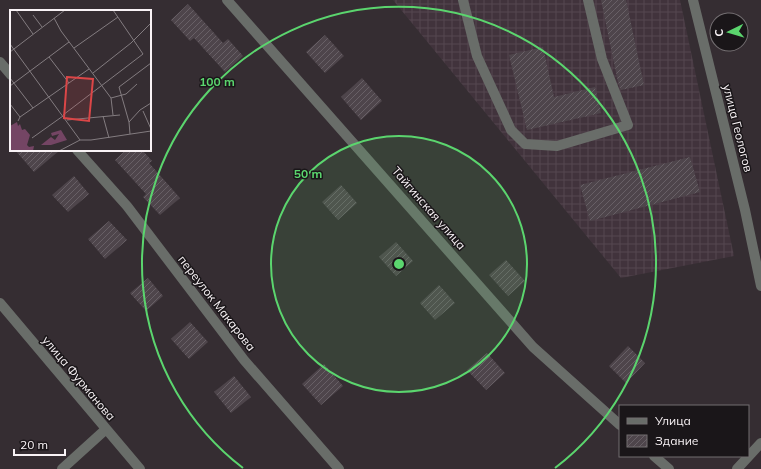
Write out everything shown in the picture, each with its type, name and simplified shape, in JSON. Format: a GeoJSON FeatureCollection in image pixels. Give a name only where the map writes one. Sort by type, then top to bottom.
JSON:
{"type":"FeatureCollection","features":[{"type":"Feature","properties":{"kind":"street","name":"Тайгинская улица"},"geometry":{"type":"LineString","coordinates":[[227,0],[533,347],[619,424]]}},
{"type":"Feature","properties":{"kind":"street"},"geometry":{"type":"LineString","coordinates":[[463,0],[477,56],[511,130],[525,144],[558,146],[628,125],[602,59],[588,0]]}},
{"type":"Feature","properties":{"kind":"street","name":"улица Геологов"},"geometry":{"type":"LineString","coordinates":[[694,0],[761,286]]}},
{"type":"Feature","properties":{"kind":"street"},"geometry":{"type":"LineString","coordinates":[[0,62],[10,74]]}},
{"type":"Feature","properties":{"kind":"street","name":"переулок Макарова"},"geometry":{"type":"LineString","coordinates":[[78,151],[127,206],[244,360],[338,469]]}},
{"type":"Feature","properties":{"kind":"street","name":"улица Фурманова"},"geometry":{"type":"LineString","coordinates":[[0,303],[140,469]]}},
{"type":"Feature","properties":{"kind":"street"},"geometry":{"type":"LineString","coordinates":[[62,469],[106,430]]}},
{"type":"Feature","properties":{"kind":"street"},"geometry":{"type":"LineString","coordinates":[[749,456],[761,443]]}},
{"type":"Feature","properties":{"kind":"street"},"geometry":{"type":"LineString","coordinates":[[655,457],[668,469]]}},
{"type":"Feature","properties":{"kind":"street"},"geometry":{"type":"LineString","coordinates":[[737,469],[748,457]]}},
{"type":"Feature","properties":{"kind":"shaded area"},"geometry":{"type":"Polygon","coordinates":[[[393,0],[680,0],[734,256],[621,278],[393,0]]]}},
{"type":"Feature","properties":{"kind":"building"},"geometry":{"type":"Polygon","coordinates":[[[601,0],[626,0],[644,85],[621,90],[601,0]]]}},
{"type":"Feature","properties":{"kind":"building"},"geometry":{"type":"Polygon","coordinates":[[[188,4],[223,43],[228,39],[243,56],[225,72],[194,38],[190,41],[171,20],[188,4]]]}},
{"type":"Feature","properties":{"kind":"building"},"geometry":{"type":"Polygon","coordinates":[[[325,35],[344,56],[325,73],[306,52],[325,35]]]}},
{"type":"Feature","properties":{"kind":"building"},"geometry":{"type":"Polygon","coordinates":[[[543,47],[554,97],[595,87],[601,113],[527,130],[509,55],[543,47]]]}},
{"type":"Feature","properties":{"kind":"building"},"geometry":{"type":"Polygon","coordinates":[[[362,78],[382,101],[361,120],[341,97],[362,78]]]}},
{"type":"Feature","properties":{"kind":"building"},"geometry":{"type":"Polygon","coordinates":[[[16,151],[59,151],[34,172],[16,151]]]}},
{"type":"Feature","properties":{"kind":"building"},"geometry":{"type":"Polygon","coordinates":[[[125,151],[143,151],[152,161],[149,163],[180,198],[160,215],[143,197],[146,194],[115,160],[125,151]]]}},
{"type":"Feature","properties":{"kind":"building"},"geometry":{"type":"Polygon","coordinates":[[[690,157],[700,192],[590,221],[580,185],[690,157]]]}},
{"type":"Feature","properties":{"kind":"building"},"geometry":{"type":"Polygon","coordinates":[[[74,176],[89,194],[68,212],[52,195],[74,176]]]}},
{"type":"Feature","properties":{"kind":"building"},"geometry":{"type":"Polygon","coordinates":[[[341,185],[357,203],[338,220],[322,202],[341,185]]]}},
{"type":"Feature","properties":{"kind":"building"},"geometry":{"type":"Polygon","coordinates":[[[109,221],[127,240],[105,259],[88,239],[109,221]]]}},
{"type":"Feature","properties":{"kind":"building"},"geometry":{"type":"Polygon","coordinates":[[[396,242],[413,261],[396,276],[379,257],[396,242]]]}},
{"type":"Feature","properties":{"kind":"building"},"geometry":{"type":"Polygon","coordinates":[[[506,260],[525,281],[508,296],[489,275],[506,260]]]}},
{"type":"Feature","properties":{"kind":"building"},"geometry":{"type":"Polygon","coordinates":[[[148,278],[163,296],[146,311],[130,293],[148,278]]]}},
{"type":"Feature","properties":{"kind":"building"},"geometry":{"type":"Polygon","coordinates":[[[439,285],[455,303],[435,320],[420,303],[439,285]]]}},
{"type":"Feature","properties":{"kind":"building"},"geometry":{"type":"Polygon","coordinates":[[[190,322],[208,342],[189,359],[171,339],[190,322]]]}},
{"type":"Feature","properties":{"kind":"building"},"geometry":{"type":"Polygon","coordinates":[[[628,346],[645,363],[626,383],[609,366],[628,346]]]}},
{"type":"Feature","properties":{"kind":"building"},"geometry":{"type":"Polygon","coordinates":[[[487,353],[505,373],[486,390],[467,370],[487,353]]]}},
{"type":"Feature","properties":{"kind":"building"},"geometry":{"type":"Polygon","coordinates":[[[324,364],[343,386],[321,405],[302,384],[324,364]]]}},
{"type":"Feature","properties":{"kind":"building"},"geometry":{"type":"Polygon","coordinates":[[[234,376],[251,397],[231,413],[214,392],[234,376]]]}}]}
